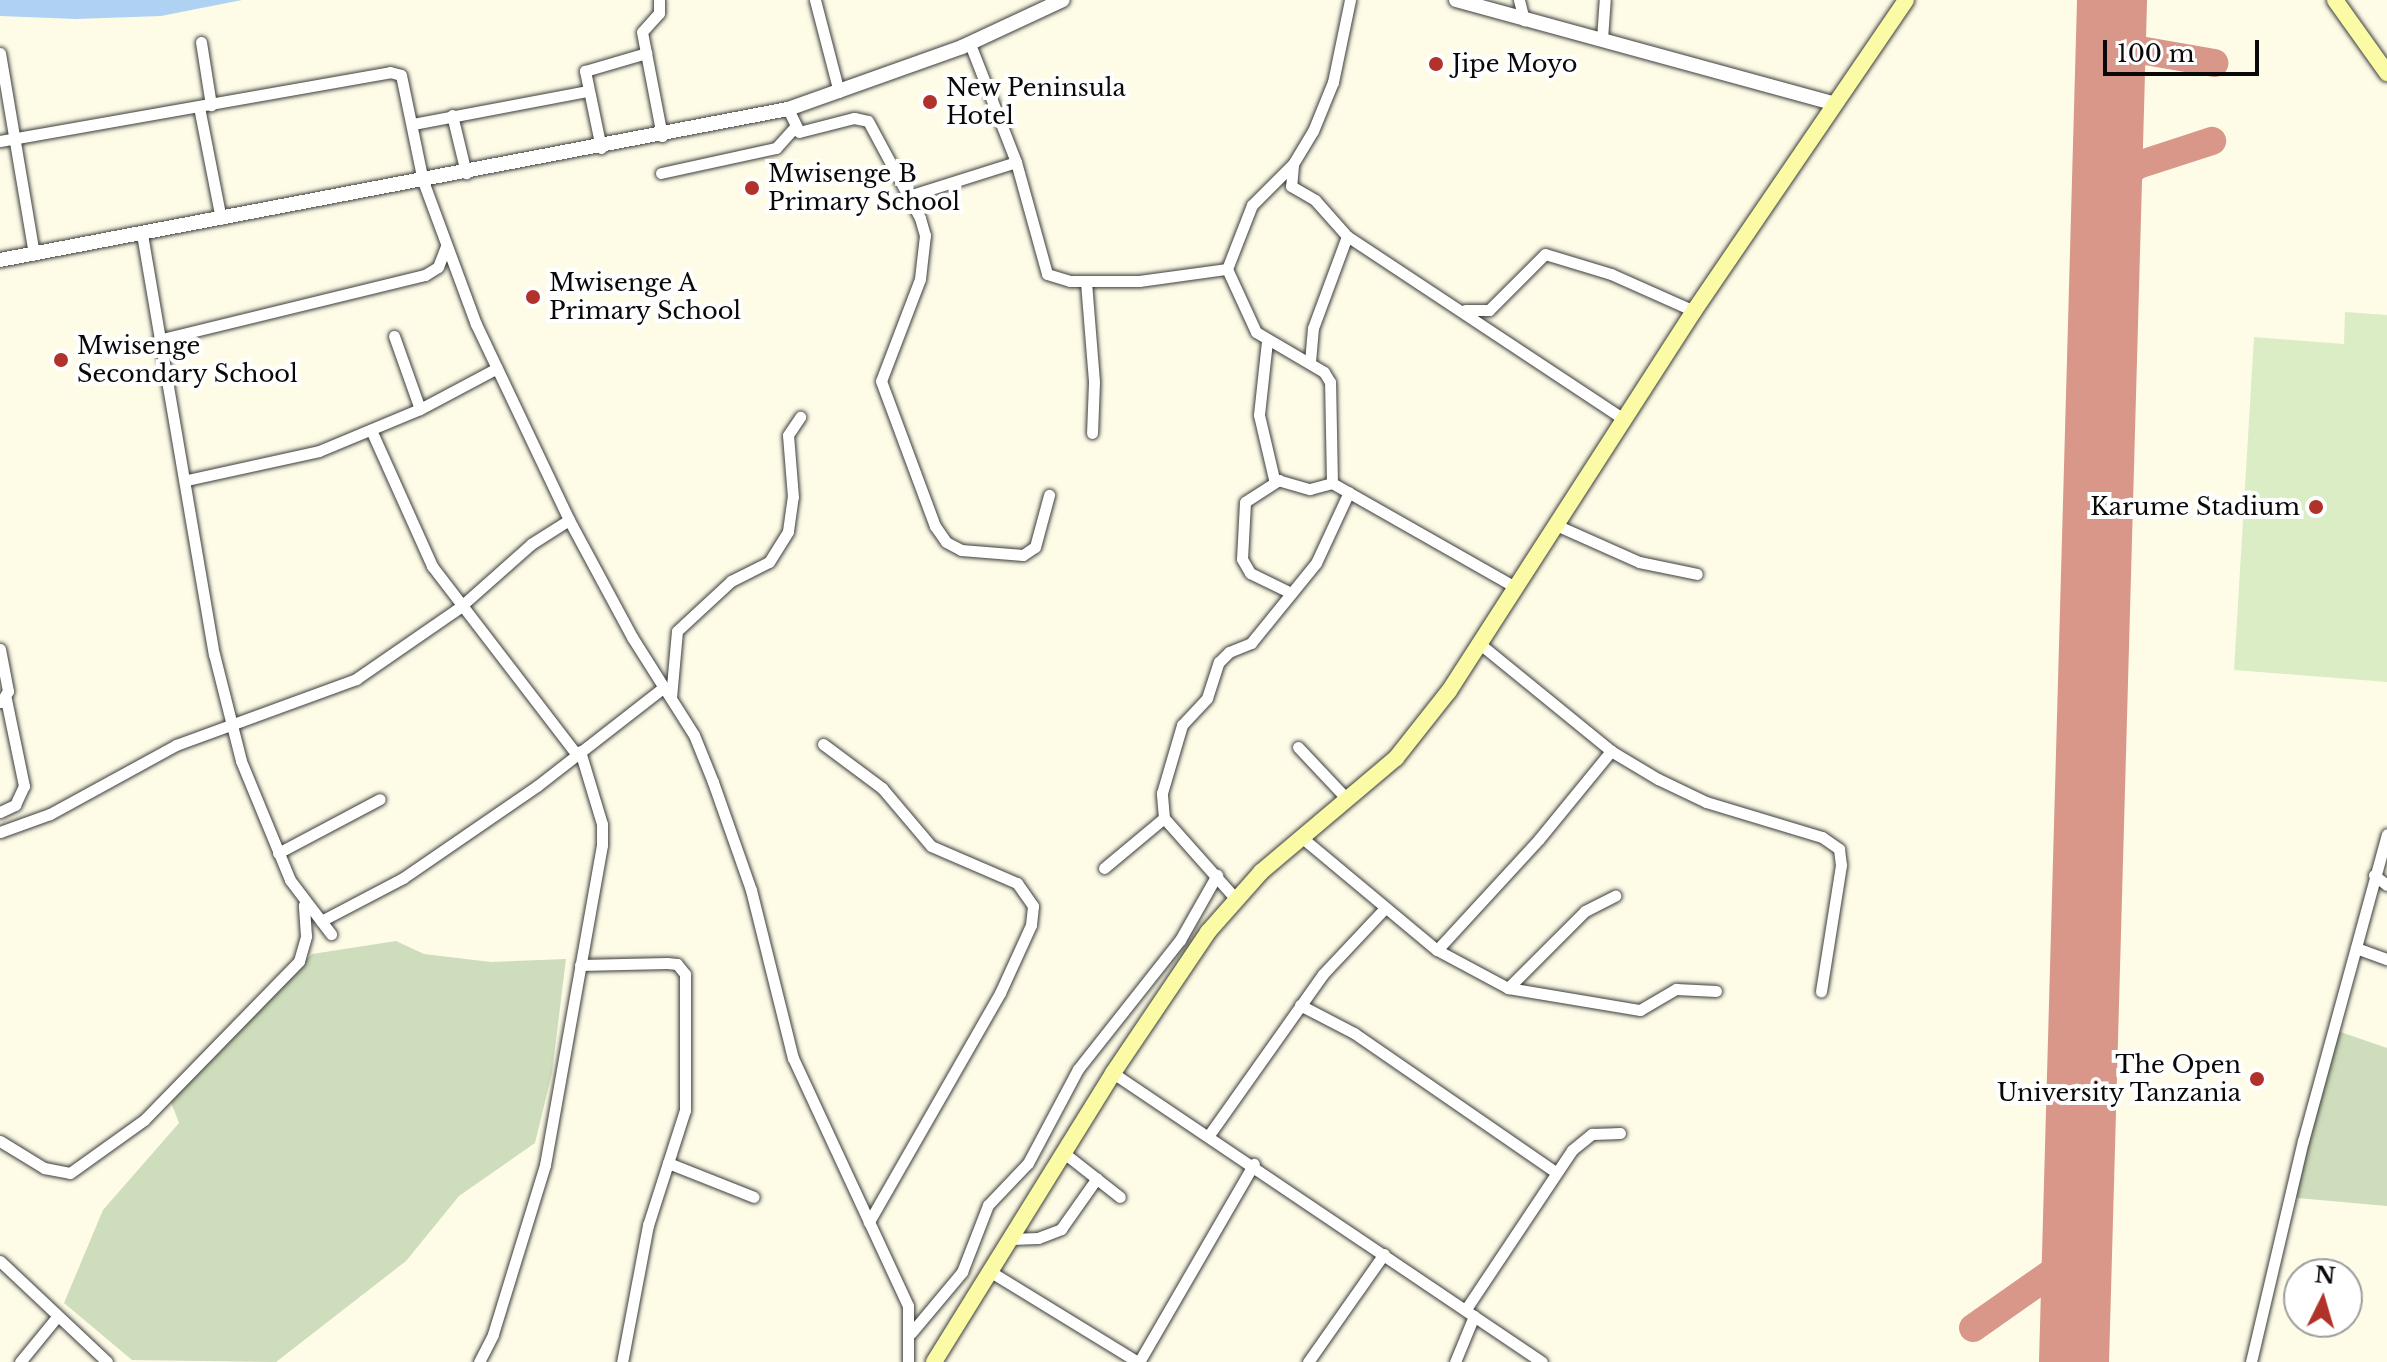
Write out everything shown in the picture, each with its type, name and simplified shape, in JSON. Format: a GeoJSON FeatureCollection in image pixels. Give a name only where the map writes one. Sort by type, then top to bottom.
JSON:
{"type":"FeatureCollection","features":[{"type":"Feature","properties":{"kind":"main road"},"geometry":{"type":"LineString","coordinates":[[934,1362],[1113,1073],[1235,898],[1300,836],[1396,758],[1480,644],[1694,311],[1906,0]]}},
{"type":"Feature","properties":{"kind":"main road"},"geometry":{"type":"LineString","coordinates":[[2335,0],[2387,73]]}},
{"type":"Feature","properties":{"kind":"street"},"geometry":{"type":"LineString","coordinates":[[659,0],[659,13],[643,27],[662,136]]}},
{"type":"Feature","properties":{"kind":"street"},"geometry":{"type":"LineString","coordinates":[[815,0],[839,92]]}},
{"type":"Feature","properties":{"kind":"street"},"geometry":{"type":"LineString","coordinates":[[0,260],[601,148],[788,109],[970,44],[1063,0]]}},
{"type":"Feature","properties":{"kind":"street"},"geometry":{"type":"LineString","coordinates":[[1332,483],[1330,382],[1310,362],[1267,341],[1249,319],[1227,269],[1252,205],[1293,164],[1333,82],[1350,0]]}},
{"type":"Feature","properties":{"kind":"street"},"geometry":{"type":"LineString","coordinates":[[1456,0],[1475,2],[1524,20],[1833,103]]}},
{"type":"Feature","properties":{"kind":"street"},"geometry":{"type":"LineString","coordinates":[[1519,0],[1524,20]]}},
{"type":"Feature","properties":{"kind":"street"},"geometry":{"type":"LineString","coordinates":[[1602,39],[1605,0]]}},
{"type":"Feature","properties":{"kind":"street"},"geometry":{"type":"LineString","coordinates":[[201,42],[205,106],[221,219]]}},
{"type":"Feature","properties":{"kind":"street"},"geometry":{"type":"LineString","coordinates":[[970,44],[1016,162],[1041,266],[1055,280],[1086,282],[1227,269]]}},
{"type":"Feature","properties":{"kind":"street"},"geometry":{"type":"LineString","coordinates":[[0,53],[34,254]]}},
{"type":"Feature","properties":{"kind":"street"},"geometry":{"type":"LineString","coordinates":[[601,148],[588,91],[588,67],[646,53]]}},
{"type":"Feature","properties":{"kind":"street"},"geometry":{"type":"LineString","coordinates":[[0,141],[394,72],[404,78],[423,181],[446,246],[497,368],[569,520],[694,735],[730,826],[801,1080],[899,1279],[911,1333],[908,1362]]}},
{"type":"Feature","properties":{"kind":"street"},"geometry":{"type":"LineString","coordinates":[[413,124],[588,91]]}},
{"type":"Feature","properties":{"kind":"street"},"geometry":{"type":"LineString","coordinates":[[788,109],[794,128],[806,133],[864,118],[905,197],[920,218],[925,250],[920,279],[881,381],[935,526],[946,542],[961,550],[1023,555],[1035,547],[1049,495]]}},
{"type":"Feature","properties":{"kind":"street"},"geometry":{"type":"LineString","coordinates":[[452,115],[466,173]]}},
{"type":"Feature","properties":{"kind":"street"},"geometry":{"type":"LineString","coordinates":[[661,173],[776,148],[794,128]]}},
{"type":"Feature","properties":{"kind":"street"},"geometry":{"type":"LineString","coordinates":[[905,197],[1016,162]]}},
{"type":"Feature","properties":{"kind":"street"},"geometry":{"type":"LineString","coordinates":[[1293,164],[1291,186],[1315,200],[1347,236],[1623,419]]}},
{"type":"Feature","properties":{"kind":"street"},"geometry":{"type":"LineString","coordinates":[[142,234],[158,340],[187,480],[214,654],[232,726],[262,822],[304,905],[331,934]]}},
{"type":"Feature","properties":{"kind":"street"},"geometry":{"type":"LineString","coordinates":[[1310,362],[1313,328],[1347,236]]}},
{"type":"Feature","properties":{"kind":"street"},"geometry":{"type":"LineString","coordinates":[[158,340],[425,275],[438,267],[446,246]]}},
{"type":"Feature","properties":{"kind":"street"},"geometry":{"type":"LineString","coordinates":[[1457,307],[1485,313],[1545,254],[1611,274],[1694,311]]}},
{"type":"Feature","properties":{"kind":"street"},"geometry":{"type":"LineString","coordinates":[[1086,282],[1094,366],[1092,433]]}},
{"type":"Feature","properties":{"kind":"street"},"geometry":{"type":"LineString","coordinates":[[394,336],[420,409]]}},
{"type":"Feature","properties":{"kind":"street"},"geometry":{"type":"LineString","coordinates":[[1267,341],[1259,415],[1263,443],[1279,480]]}},
{"type":"Feature","properties":{"kind":"street"},"geometry":{"type":"LineString","coordinates":[[187,480],[319,451],[420,409],[497,368]]}},
{"type":"Feature","properties":{"kind":"street"},"geometry":{"type":"LineString","coordinates":[[321,921],[380,893],[578,752],[667,693],[677,631],[731,581],[769,562],[788,531],[793,497],[788,435],[800,417]]}},
{"type":"Feature","properties":{"kind":"street"},"geometry":{"type":"LineString","coordinates":[[371,430],[432,566],[459,608],[578,752],[602,824],[602,845],[545,1165],[493,1334],[479,1362]]}},
{"type":"Feature","properties":{"kind":"street"},"geometry":{"type":"LineString","coordinates":[[1291,593],[1250,573],[1242,559],[1245,502],[1279,480],[1310,489],[1332,483],[1515,587]]}},
{"type":"Feature","properties":{"kind":"street"},"geometry":{"type":"LineString","coordinates":[[1235,898],[1164,818],[1162,793],[1182,725],[1207,698],[1224,655],[1251,643],[1316,563],[1349,492]]}},
{"type":"Feature","properties":{"kind":"street"},"geometry":{"type":"LineString","coordinates":[[0,832],[50,814],[164,750],[356,679],[459,608],[531,544],[569,520]]}},
{"type":"Feature","properties":{"kind":"street"},"geometry":{"type":"LineString","coordinates":[[1556,525],[1639,562],[1697,574]]}},
{"type":"Feature","properties":{"kind":"street"},"geometry":{"type":"LineString","coordinates":[[1480,644],[1611,751],[1706,802],[1812,833],[1839,849],[1841,865],[1821,991]]}},
{"type":"Feature","properties":{"kind":"street"},"geometry":{"type":"LineString","coordinates":[[0,649],[3,701],[24,786],[15,805],[0,812]]}},
{"type":"Feature","properties":{"kind":"street"},"geometry":{"type":"LineString","coordinates":[[823,744],[882,788],[931,846],[1017,883],[1033,906],[1027,937],[1000,993],[869,1222]]}},
{"type":"Feature","properties":{"kind":"street"},"geometry":{"type":"LineString","coordinates":[[1298,747],[1347,799]]}},
{"type":"Feature","properties":{"kind":"street"},"geometry":{"type":"LineString","coordinates":[[1437,950],[1539,839],[1611,751]]}},
{"type":"Feature","properties":{"kind":"street"},"geometry":{"type":"LineString","coordinates":[[278,853],[380,799]]}},
{"type":"Feature","properties":{"kind":"street"},"geometry":{"type":"LineString","coordinates":[[1104,868],[1164,818]]}},
{"type":"Feature","properties":{"kind":"street"},"geometry":{"type":"LineString","coordinates":[[2251,1362],[2387,834]]}},
{"type":"Feature","properties":{"kind":"street"},"geometry":{"type":"LineString","coordinates":[[1300,836],[1437,950],[1508,988],[1640,1010],[1676,989],[1716,991]]}},
{"type":"Feature","properties":{"kind":"street"},"geometry":{"type":"LineString","coordinates":[[911,1333],[962,1272],[988,1205],[1028,1163],[1078,1069],[1180,940],[1217,875]]}},
{"type":"Feature","properties":{"kind":"street"},"geometry":{"type":"LineString","coordinates":[[2374,875],[2387,885]]}},
{"type":"Feature","properties":{"kind":"street"},"geometry":{"type":"LineString","coordinates":[[1508,988],[1585,911],[1615,896]]}},
{"type":"Feature","properties":{"kind":"street"},"geometry":{"type":"LineString","coordinates":[[0,1141],[44,1168],[70,1173],[125,1135],[222,1046],[299,961],[306,936],[304,905]]}},
{"type":"Feature","properties":{"kind":"street"},"geometry":{"type":"LineString","coordinates":[[1209,1135],[1300,1005],[1385,908]]}},
{"type":"Feature","properties":{"kind":"street"},"geometry":{"type":"LineString","coordinates":[[2356,948],[2387,959]]}},
{"type":"Feature","properties":{"kind":"street"},"geometry":{"type":"LineString","coordinates":[[580,965],[667,963],[682,967],[688,1002],[687,1092],[634,1285],[622,1362]]}},
{"type":"Feature","properties":{"kind":"street"},"geometry":{"type":"LineString","coordinates":[[1300,1005],[1354,1033],[1554,1171]]}},
{"type":"Feature","properties":{"kind":"street"},"geometry":{"type":"LineString","coordinates":[[1113,1073],[1254,1164],[1542,1362]]}},
{"type":"Feature","properties":{"kind":"street"},"geometry":{"type":"LineString","coordinates":[[1455,1362],[1470,1313],[1554,1171],[1592,1134],[1620,1133]]}},
{"type":"Feature","properties":{"kind":"street"},"geometry":{"type":"LineString","coordinates":[[1064,1153],[1120,1197]]}},
{"type":"Feature","properties":{"kind":"street"},"geometry":{"type":"LineString","coordinates":[[668,1163],[754,1197]]}},
{"type":"Feature","properties":{"kind":"street"},"geometry":{"type":"LineString","coordinates":[[991,1272],[1139,1362],[1254,1164]]}},
{"type":"Feature","properties":{"kind":"street"},"geometry":{"type":"LineString","coordinates":[[1011,1239],[1038,1238],[1061,1229],[1097,1178]]}},
{"type":"Feature","properties":{"kind":"street"},"geometry":{"type":"LineString","coordinates":[[1308,1362],[1384,1254]]}},
{"type":"Feature","properties":{"kind":"street"},"geometry":{"type":"LineString","coordinates":[[0,1261],[56,1318],[107,1362]]}},
{"type":"Feature","properties":{"kind":"street"},"geometry":{"type":"LineString","coordinates":[[20,1362],[56,1318]]}},
{"type":"Feature","properties":{"kind":"green space","name":"Karume Stadium"},"geometry":{"type":"Polygon","coordinates":[[[2345,312],[2387,315],[2387,682],[2234,670],[2254,337],[2344,344],[2345,312]]]}},
{"type":"Feature","properties":{"kind":"green space"},"geometry":{"type":"Polygon","coordinates":[[[396,941],[424,954],[491,962],[566,959],[552,1073],[535,1143],[459,1196],[406,1261],[276,1362],[132,1360],[64,1303],[103,1210],[179,1123],[169,1097],[312,954],[396,941]]]}},
{"type":"Feature","properties":{"kind":"green space"},"geometry":{"type":"Polygon","coordinates":[[[2329,1028],[2387,1048],[2387,1206],[2286,1197],[2329,1028]]]}},
{"type":"Feature","properties":{"kind":"water"},"geometry":{"type":"Polygon","coordinates":[[[0,0],[242,0],[161,16],[76,19],[0,16],[0,0]]]}},
{"type":"Feature","properties":{"kind":"taxiway"},"geometry":{"type":"LineString","coordinates":[[2111,45],[2214,63]]}},
{"type":"Feature","properties":{"kind":"taxiway"},"geometry":{"type":"LineString","coordinates":[[2107,189],[2138,165],[2212,141]]}},
{"type":"Feature","properties":{"kind":"taxiway"},"geometry":{"type":"LineString","coordinates":[[1973,1328],[2077,1255]]}},
{"type":"Feature","properties":{"kind":"runway"},"geometry":{"type":"LineString","coordinates":[[2074,1362],[2112,0]]}},
{"type":"Feature","properties":{"kind":"place","name":"Jipe Moyo"},"geometry":{"type":"Point","coordinates":[1436,64]}},
{"type":"Feature","properties":{"kind":"place","name":"New Peninsula Hotel"},"geometry":{"type":"Point","coordinates":[930,102]}},
{"type":"Feature","properties":{"kind":"place","name":"Mwisenge B Primary School"},"geometry":{"type":"Point","coordinates":[752,188]}},
{"type":"Feature","properties":{"kind":"place","name":"Mwisenge A Primary School"},"geometry":{"type":"Point","coordinates":[533,297]}},
{"type":"Feature","properties":{"kind":"place","name":"Mwisenge Secondary School"},"geometry":{"type":"Point","coordinates":[61,360]}},
{"type":"Feature","properties":{"kind":"place","name":"Karume Stadium"},"geometry":{"type":"Point","coordinates":[2316,507]}},
{"type":"Feature","properties":{"kind":"place","name":"The Open University Tanzania"},"geometry":{"type":"Point","coordinates":[2257,1079]}}]}
